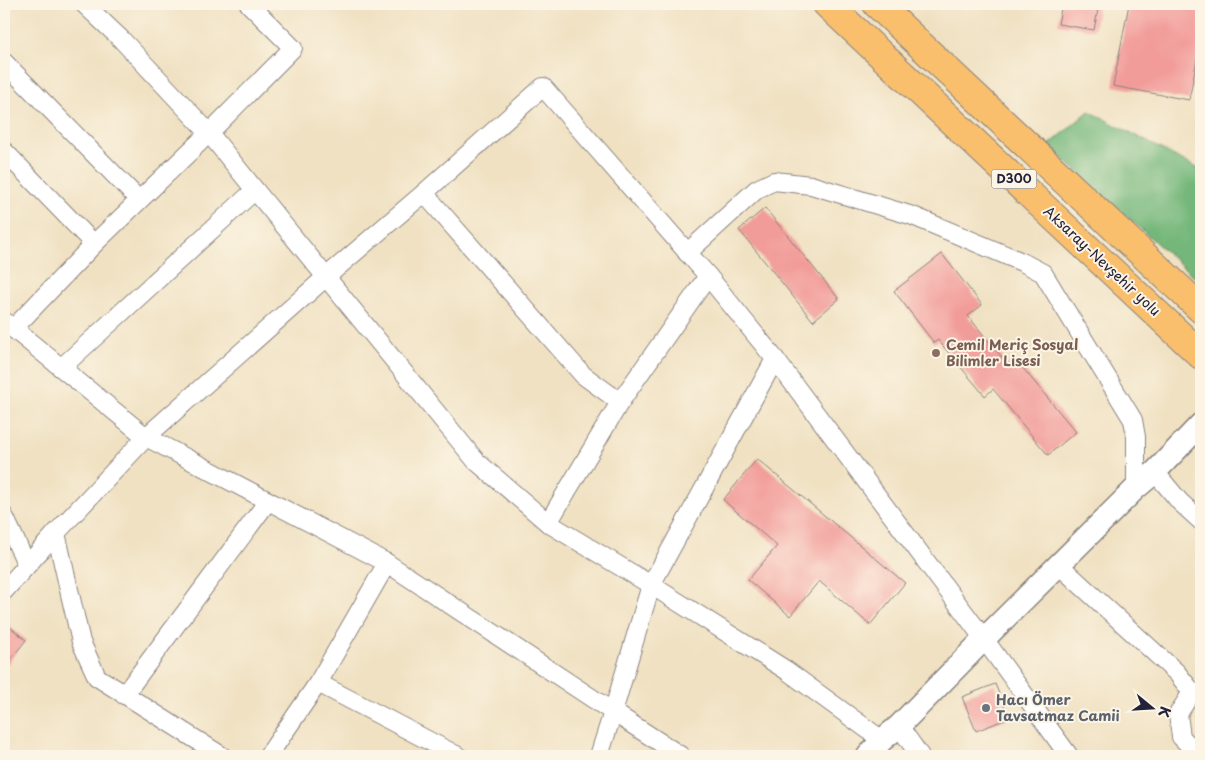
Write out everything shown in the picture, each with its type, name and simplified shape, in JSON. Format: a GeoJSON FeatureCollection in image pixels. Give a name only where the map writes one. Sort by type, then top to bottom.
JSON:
{"type":"FeatureCollection","features":[{"type":"Feature","properties":{"kind":"highway","name":"Aksaray-Nevşehir yolu"},"geometry":{"type":"LineString","coordinates":[[827,4],[1201,355]]}},
{"type":"Feature","properties":{"kind":"highway","name":"D300"},"geometry":{"type":"LineString","coordinates":[[877,4],[1201,309]]}},
{"type":"Feature","properties":{"kind":"street"},"geometry":{"type":"LineString","coordinates":[[84,4],[122,40],[209,132],[476,462],[548,523],[786,670],[883,741],[920,756]]}},
{"type":"Feature","properties":{"kind":"street"},"geometry":{"type":"LineString","coordinates":[[249,4],[293,48],[9,325],[146,437],[386,563],[681,756]]}},
{"type":"Feature","properties":{"kind":"street"},"geometry":{"type":"LineString","coordinates":[[4,62],[139,200]]}},
{"type":"Feature","properties":{"kind":"street"},"geometry":{"type":"LineString","coordinates":[[4,591],[146,437],[543,87],[708,276],[775,359],[1069,756]]}},
{"type":"Feature","properties":{"kind":"street"},"geometry":{"type":"LineString","coordinates":[[4,151],[94,244]]}},
{"type":"Feature","properties":{"kind":"street"},"geometry":{"type":"LineString","coordinates":[[687,253],[757,189],[774,181],[811,185],[913,216],[1022,262],[1043,273],[1133,420],[1136,437],[1136,488]]}},
{"type":"Feature","properties":{"kind":"street"},"geometry":{"type":"LineString","coordinates":[[61,368],[255,190]]}},
{"type":"Feature","properties":{"kind":"street"},"geometry":{"type":"LineString","coordinates":[[424,192],[583,375],[620,402]]}},
{"type":"Feature","properties":{"kind":"street"},"geometry":{"type":"LineString","coordinates":[[548,523],[620,402],[708,276]]}},
{"type":"Feature","properties":{"kind":"street"},"geometry":{"type":"LineString","coordinates":[[599,756],[651,585],[775,359]]}},
{"type":"Feature","properties":{"kind":"street"},"geometry":{"type":"LineString","coordinates":[[883,741],[1136,488],[1155,472],[1201,424]]}},
{"type":"Feature","properties":{"kind":"street"},"geometry":{"type":"LineString","coordinates":[[1155,472],[1180,502],[1201,521]]}},
{"type":"Feature","properties":{"kind":"street"},"geometry":{"type":"LineString","coordinates":[[124,695],[268,501]]}},
{"type":"Feature","properties":{"kind":"street"},"geometry":{"type":"LineString","coordinates":[[4,516],[27,565]]}},
{"type":"Feature","properties":{"kind":"street"},"geometry":{"type":"LineString","coordinates":[[56,533],[81,642],[97,677],[222,756]]}},
{"type":"Feature","properties":{"kind":"street"},"geometry":{"type":"LineString","coordinates":[[268,756],[318,683],[386,563]]}},
{"type":"Feature","properties":{"kind":"street"},"geometry":{"type":"LineString","coordinates":[[1059,565],[1177,673],[1192,692],[1178,714],[1181,737],[1200,756]]}},
{"type":"Feature","properties":{"kind":"street"},"geometry":{"type":"LineString","coordinates":[[318,683],[458,756]]}},
{"type":"Feature","properties":{"kind":"green space"},"geometry":{"type":"Polygon","coordinates":[[[1089,111],[1201,170],[1201,283],[1048,146],[1089,111]]]}},
{"type":"Feature","properties":{"kind":"building"},"geometry":{"type":"Polygon","coordinates":[[[1062,4],[1099,4],[1094,30],[1058,24],[1062,4]]]}},
{"type":"Feature","properties":{"kind":"building"},"geometry":{"type":"Polygon","coordinates":[[[1129,4],[1201,4],[1201,39],[1189,100],[1113,86],[1129,4]]]}},
{"type":"Feature","properties":{"kind":"building"},"geometry":{"type":"Polygon","coordinates":[[[765,208],[839,299],[813,321],[739,230],[765,208]]]}},
{"type":"Feature","properties":{"kind":"building"},"geometry":{"type":"Polygon","coordinates":[[[942,254],[982,305],[968,316],[1010,367],[1017,361],[1076,432],[1048,455],[993,389],[985,396],[938,340],[934,343],[894,291],[942,254]]]}},
{"type":"Feature","properties":{"kind":"building"},"geometry":{"type":"Polygon","coordinates":[[[757,459],[905,583],[870,625],[819,581],[790,616],[748,580],[777,546],[723,500],[757,459]]]}},
{"type":"Feature","properties":{"kind":"building"},"geometry":{"type":"Polygon","coordinates":[[[4,622],[26,640],[4,668],[4,622]]]}},
{"type":"Feature","properties":{"kind":"building","name":"Hacı Ömer Tavsatmaz Camii"},"geometry":{"type":"Polygon","coordinates":[[[995,684],[1009,718],[976,731],[962,697],[995,684]]]}},
{"type":"Feature","properties":{"kind":"place","name":"Cemil Meriç Sosyal Bilimler Lisesi"},"geometry":{"type":"Point","coordinates":[936,353]}},
{"type":"Feature","properties":{"kind":"place","name":"Hacı Ömer Tavsatmaz Camii"},"geometry":{"type":"Point","coordinates":[986,708]}}]}
